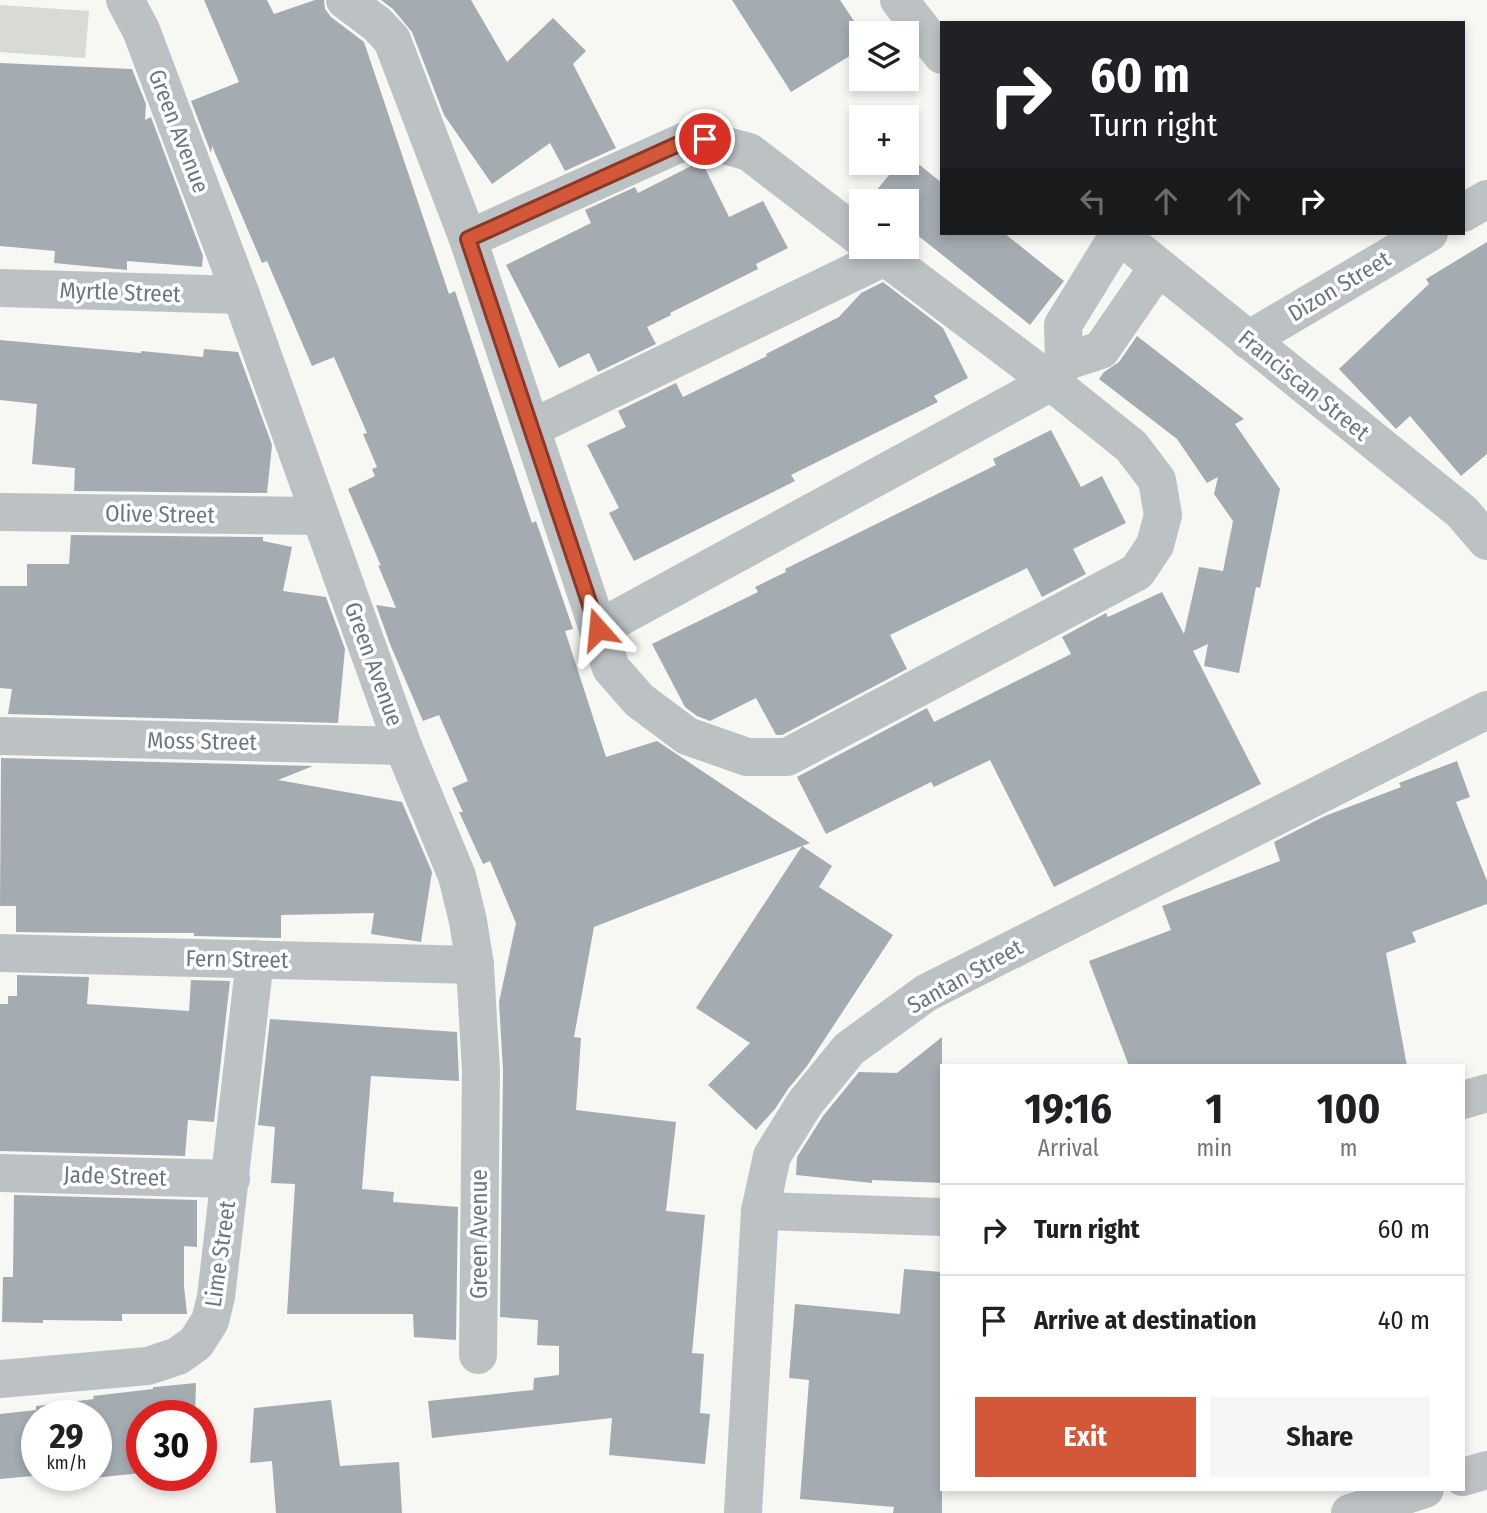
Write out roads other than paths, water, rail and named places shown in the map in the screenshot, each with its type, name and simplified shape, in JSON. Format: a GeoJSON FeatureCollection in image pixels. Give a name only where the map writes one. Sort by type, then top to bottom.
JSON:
{"type":"FeatureCollection","features":[{"type":"Feature","properties":{"kind":"street","name":"Green Avenue"},"geometry":{"type":"LineString","coordinates":[[125,0],[141,30],[241,295],[403,746],[457,876],[475,965],[481,1070],[478,1355]]}},
{"type":"Feature","properties":{"kind":"street"},"geometry":{"type":"LineString","coordinates":[[345,0],[377,24],[392,40],[468,239],[611,668],[639,700],[687,736],[747,757],[787,757],[1138,572],[1155,545],[1163,515],[1157,480],[1130,446],[1058,372],[891,259]]}},
{"type":"Feature","properties":{"kind":"street"},"geometry":{"type":"LineString","coordinates":[[900,0],[940,52]]}},
{"type":"Feature","properties":{"kind":"street"},"geometry":{"type":"LineString","coordinates":[[468,239],[683,142],[705,139],[749,152],[849,229]]}},
{"type":"Feature","properties":{"kind":"street"},"geometry":{"type":"LineString","coordinates":[[1465,212],[1487,198]]}},
{"type":"Feature","properties":{"kind":"street"},"geometry":{"type":"LineString","coordinates":[[1058,372],[1063,325],[1117,235]]}},
{"type":"Feature","properties":{"kind":"street","name":"Franciscan Street"},"geometry":{"type":"LineString","coordinates":[[1119,235],[1462,512],[1487,541]]}},
{"type":"Feature","properties":{"kind":"street","name":"Dizon Street"},"geometry":{"type":"LineString","coordinates":[[1248,340],[1426,235]]}},
{"type":"Feature","properties":{"kind":"street"},"geometry":{"type":"LineString","coordinates":[[531,428],[850,259]]}},
{"type":"Feature","properties":{"kind":"street"},"geometry":{"type":"LineString","coordinates":[[598,629],[1101,350],[1158,267]]}},
{"type":"Feature","properties":{"kind":"street","name":"Myrtle Street"},"geometry":{"type":"LineString","coordinates":[[0,288],[241,295]]}},
{"type":"Feature","properties":{"kind":"street","name":"Olive Street"},"geometry":{"type":"LineString","coordinates":[[0,512],[320,516]]}},
{"type":"Feature","properties":{"kind":"street","name":"Santan Street"},"geometry":{"type":"LineString","coordinates":[[743,1513],[760,1211],[772,1156],[804,1103],[849,1049],[926,993],[1487,710]]}},
{"type":"Feature","properties":{"kind":"street","name":"Moss Street"},"geometry":{"type":"LineString","coordinates":[[0,736],[403,746]]}},
{"type":"Feature","properties":{"kind":"street","name":"Fern Street"},"geometry":{"type":"LineString","coordinates":[[0,953],[475,965]]}},
{"type":"Feature","properties":{"kind":"street","name":"Lime Street"},"geometry":{"type":"LineString","coordinates":[[0,1378],[148,1366],[178,1356],[196,1343],[211,1321],[231,1179],[255,959]]}},
{"type":"Feature","properties":{"kind":"street"},"geometry":{"type":"LineString","coordinates":[[1465,1099],[1487,1093]]}},
{"type":"Feature","properties":{"kind":"street","name":"Jade Street"},"geometry":{"type":"LineString","coordinates":[[0,1173],[231,1179]]}},
{"type":"Feature","properties":{"kind":"street"},"geometry":{"type":"LineString","coordinates":[[760,1211],[940,1217]]}},
{"type":"Feature","properties":{"kind":"street"},"geometry":{"type":"LineString","coordinates":[[1465,1476],[1487,1470]]}},
{"type":"Feature","properties":{"kind":"street"},"geometry":{"type":"LineString","coordinates":[[1350,1513],[1419,1491]]}}]}
